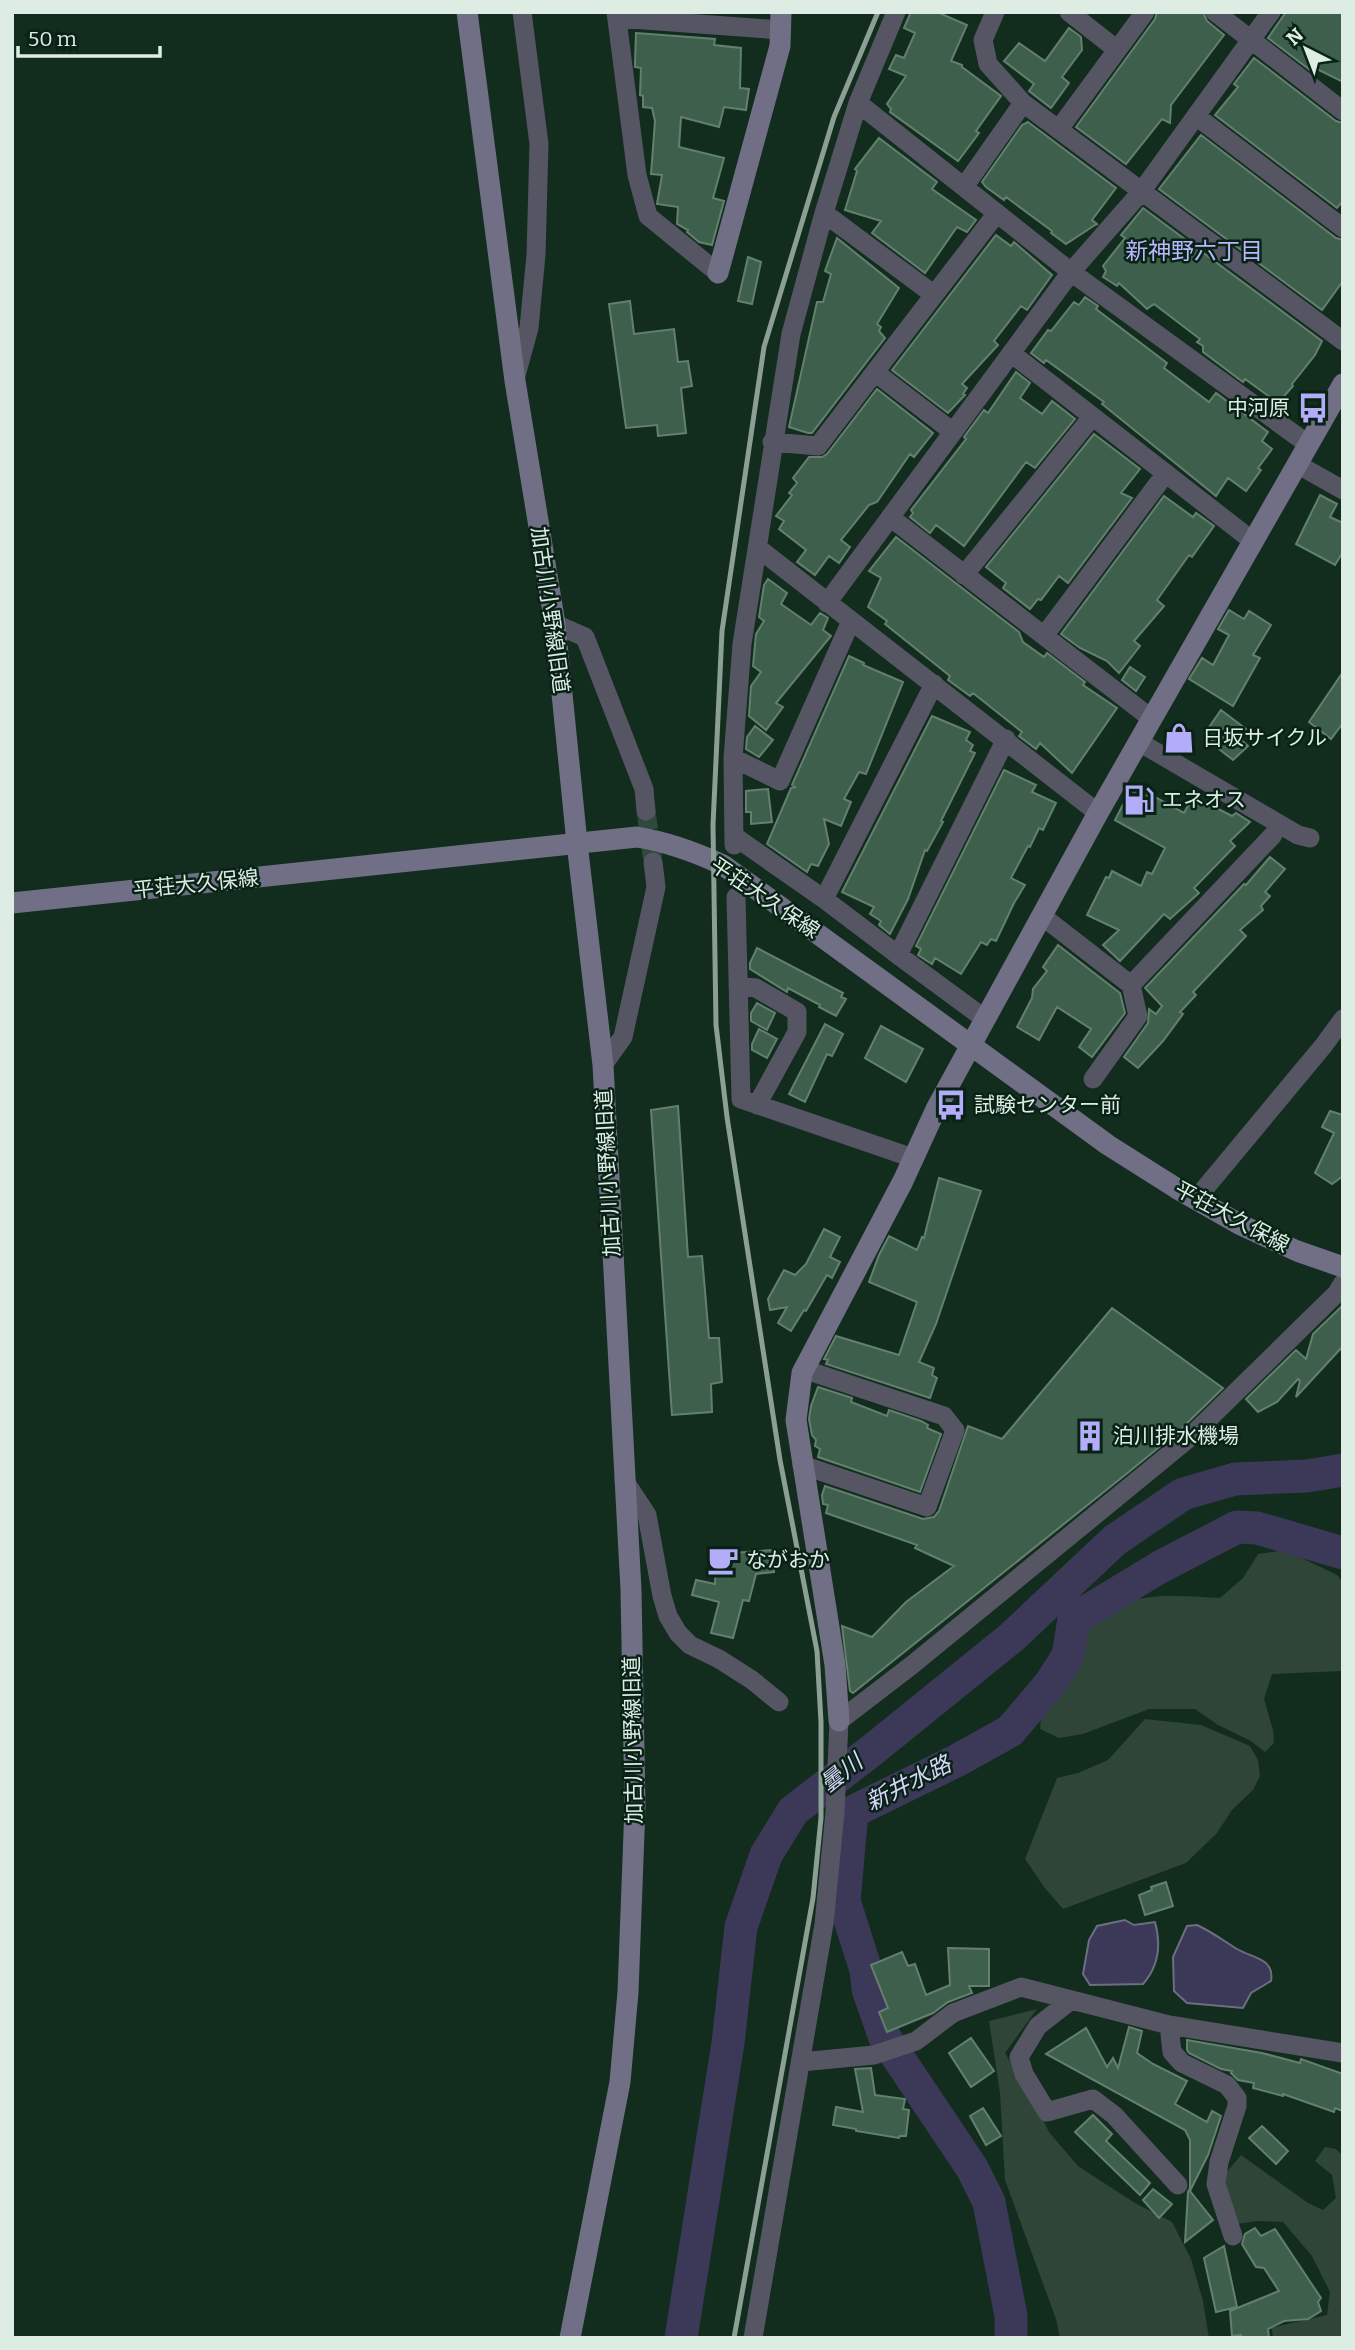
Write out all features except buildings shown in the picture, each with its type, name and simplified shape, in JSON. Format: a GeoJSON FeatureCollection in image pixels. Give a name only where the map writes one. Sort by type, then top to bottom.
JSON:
{"type":"FeatureCollection","features":[{"type":"Feature","properties":{"kind":"street","name":"加古川小野線旧道"},"geometry":{"type":"LineString","coordinates":[[467,12],[515,381],[555,624],[566,844],[603,1065],[631,1590],[635,1806],[628,1992],[620,2082],[570,2338]]}},
{"type":"Feature","properties":{"kind":"street"},"geometry":{"type":"LineString","coordinates":[[515,381],[528,328],[536,255],[539,144],[522,12]]}},
{"type":"Feature","properties":{"kind":"street"},"geometry":{"type":"LineString","coordinates":[[895,12],[858,103],[790,334],[741,644],[733,758],[734,840],[824,899],[985,1019]]}},
{"type":"Feature","properties":{"kind":"street"},"geometry":{"type":"LineString","coordinates":[[995,12],[983,40],[988,64],[1023,103],[1343,341]]}},
{"type":"Feature","properties":{"kind":"street"},"geometry":{"type":"LineString","coordinates":[[1069,12],[1116,48]]}},
{"type":"Feature","properties":{"kind":"street"},"geometry":{"type":"LineString","coordinates":[[1059,129],[1145,12]]}},
{"type":"Feature","properties":{"kind":"street"},"geometry":{"type":"LineString","coordinates":[[1215,12],[1343,111]]}},
{"type":"Feature","properties":{"kind":"street"},"geometry":{"type":"LineString","coordinates":[[827,603],[1071,272],[1142,192],[1271,12]]}},
{"type":"Feature","properties":{"kind":"street"},"geometry":{"type":"LineString","coordinates":[[617,15],[781,21],[780,46],[718,273],[648,216],[637,175],[617,15]]}},
{"type":"Feature","properties":{"kind":"street"},"geometry":{"type":"LineString","coordinates":[[858,103],[1071,272],[1309,445]]}},
{"type":"Feature","properties":{"kind":"street"},"geometry":{"type":"LineString","coordinates":[[964,187],[1023,103]]}},
{"type":"Feature","properties":{"kind":"street"},"geometry":{"type":"LineString","coordinates":[[1196,116],[1343,228]]}},
{"type":"Feature","properties":{"kind":"street"},"geometry":{"type":"LineString","coordinates":[[824,213],[933,293]]}},
{"type":"Feature","properties":{"kind":"street"},"geometry":{"type":"LineString","coordinates":[[772,442],[818,446],[997,213]]}},
{"type":"Feature","properties":{"kind":"street"},"geometry":{"type":"LineString","coordinates":[[1011,354],[1254,542]]}},
{"type":"Feature","properties":{"kind":"street"},"geometry":{"type":"LineString","coordinates":[[876,373],[953,432]]}},
{"type":"Feature","properties":{"kind":"street"},"geometry":{"type":"LineString","coordinates":[[753,2338],[824,1924],[835,1812],[838,1727],[834,1652],[796,1420],[798,1389],[803,1369],[985,1019],[1098,813],[1343,384]]}},
{"type":"Feature","properties":{"kind":"street"},"geometry":{"type":"LineString","coordinates":[[964,575],[1092,417]]}},
{"type":"Feature","properties":{"kind":"street"},"geometry":{"type":"LineString","coordinates":[[1297,464],[1343,490]]}},
{"type":"Feature","properties":{"kind":"street"},"geometry":{"type":"LineString","coordinates":[[1044,636],[1166,473]]}},
{"type":"Feature","properties":{"kind":"street"},"geometry":{"type":"LineString","coordinates":[[890,517],[1152,719]]}},
{"type":"Feature","properties":{"kind":"street"},"geometry":{"type":"LineString","coordinates":[[758,548],[1098,813]]}},
{"type":"Feature","properties":{"kind":"street"},"geometry":{"type":"LineString","coordinates":[[733,758],[780,781],[850,621]]}},
{"type":"Feature","properties":{"kind":"street"},"geometry":{"type":"LineString","coordinates":[[555,624],[585,637],[644,789],[646,811]]}},
{"type":"Feature","properties":{"kind":"street"},"geometry":{"type":"LineString","coordinates":[[824,899],[934,684]]}},
{"type":"Feature","properties":{"kind":"street"},"geometry":{"type":"LineString","coordinates":[[898,955],[1006,739]]}},
{"type":"Feature","properties":{"kind":"street"},"geometry":{"type":"LineString","coordinates":[[1139,742],[1286,829],[1310,838]]}},
{"type":"Feature","properties":{"kind":"street"},"geometry":{"type":"LineString","coordinates":[[1131,985],[1273,835]]}},
{"type":"Feature","properties":{"kind":"street","name":"平荘大久保線"},"geometry":{"type":"LineString","coordinates":[[12,903],[637,837],[664,841],[723,865],[1108,1145],[1241,1225],[1297,1251],[1343,1267]]}},
{"type":"Feature","properties":{"kind":"street"},"geometry":{"type":"LineString","coordinates":[[603,1065],[623,1037],[656,887],[653,862]]}},
{"type":"Feature","properties":{"kind":"street"},"geometry":{"type":"LineString","coordinates":[[736,897],[738,986],[749,1102]]}},
{"type":"Feature","properties":{"kind":"street"},"geometry":{"type":"LineString","coordinates":[[1042,916],[1131,985],[1138,1016],[1104,1073]]}},
{"type":"Feature","properties":{"kind":"street"},"geometry":{"type":"LineString","coordinates":[[738,986],[756,988],[797,1012],[797,1032],[749,1102]]}},
{"type":"Feature","properties":{"kind":"street"},"geometry":{"type":"LineString","coordinates":[[1196,1199],[1343,1019]]}},
{"type":"Feature","properties":{"kind":"street"},"geometry":{"type":"LineString","coordinates":[[749,1102],[912,1158]]}},
{"type":"Feature","properties":{"kind":"street"},"geometry":{"type":"LineString","coordinates":[[838,1727],[1188,1440],[1337,1293],[1343,1283]]}},
{"type":"Feature","properties":{"kind":"street"},"geometry":{"type":"LineString","coordinates":[[802,1465],[927,1507],[955,1430],[944,1416],[803,1369]]}},
{"type":"Feature","properties":{"kind":"street"},"geometry":{"type":"LineString","coordinates":[[624,1480],[647,1515],[662,1596],[668,1616],[678,1633],[690,1645],[741,1673],[779,1702]]}},
{"type":"Feature","properties":{"kind":"street"},"geometry":{"type":"LineString","coordinates":[[801,2062],[874,2055],[916,2041],[953,2013],[1021,1987],[1168,2025],[1343,2053]]}},
{"type":"Feature","properties":{"kind":"street"},"geometry":{"type":"LineString","coordinates":[[1070,2001],[1038,2026],[1019,2057],[1024,2074],[1047,2112],[1093,2099],[1114,2115],[1178,2185]]}},
{"type":"Feature","properties":{"kind":"street"},"geometry":{"type":"LineString","coordinates":[[1168,2025],[1172,2052],[1182,2063],[1227,2085],[1237,2098],[1237,2106],[1219,2162],[1216,2184],[1233,2236]]}},
{"type":"Feature","properties":{"kind":"green space"},"geometry":{"type":"Polygon","coordinates":[[[1285,1550],[1337,1575],[1343,1582],[1343,1671],[1272,1674],[1264,1699],[1274,1743],[1265,1752],[1195,1709],[1149,1709],[1083,1734],[1059,1738],[1040,1729],[1044,1708],[1075,1665],[1079,1639],[1091,1622],[1105,1611],[1141,1598],[1220,1598],[1243,1578],[1258,1554],[1285,1550]]]}},
{"type":"Feature","properties":{"kind":"green space"},"geometry":{"type":"Polygon","coordinates":[[[1145,1719],[1201,1725],[1250,1746],[1258,1760],[1260,1776],[1253,1790],[1232,1810],[1217,1833],[1186,1863],[1063,1909],[1025,1859],[1057,1778],[1078,1773],[1108,1760],[1145,1719]]]}},
{"type":"Feature","properties":{"kind":"green space"},"geometry":{"type":"Polygon","coordinates":[[[1037,2009],[1005,2053],[1049,2132],[1078,2166],[1135,2203],[1172,2222],[1191,2259],[1203,2301],[1209,2338],[1060,2338],[1056,2319],[1005,2180],[1000,2093],[989,2021],[1037,2009]]]}},
{"type":"Feature","properties":{"kind":"green space"},"geometry":{"type":"Polygon","coordinates":[[[1325,2147],[1336,2149],[1343,2156],[1343,2338],[1273,2338],[1270,2328],[1327,2315],[1330,2292],[1312,2256],[1283,2222],[1237,2224],[1228,2204],[1225,2174],[1241,2155],[1308,2203],[1323,2210],[1336,2198],[1332,2175],[1315,2161],[1325,2147]]]}},
{"type":"Feature","properties":{"kind":"shaded area"},"geometry":{"type":"Polygon","coordinates":[[[1125,1920],[1134,1925],[1155,1922],[1158,1947],[1152,1970],[1143,1984],[1090,1985],[1083,1974],[1089,1940],[1097,1926],[1125,1920]]]}},
{"type":"Feature","properties":{"kind":"shaded area"},"geometry":{"type":"Polygon","coordinates":[[[1197,1925],[1261,1960],[1269,1968],[1271,1981],[1251,1993],[1243,2008],[1187,2003],[1174,1991],[1173,1957],[1187,1926],[1197,1925]]]}},
{"type":"Feature","properties":{"kind":"waterway","name":"曇川"},"geometry":{"type":"LineString","coordinates":[[681,2338],[728,2043],[741,1927],[766,1855],[793,1811],[1012,1637],[1115,1540],[1183,1494],[1235,1479],[1307,1476],[1343,1470]]}},
{"type":"Feature","properties":{"kind":"waterway","name":"新井水路"},"geometry":{"type":"LineString","coordinates":[[1011,2338],[1011,2316],[989,2202],[972,2168],[885,2038],[868,1989],[866,1970],[844,1901],[852,1812],[1010,1731],[1050,1684],[1068,1656],[1074,1619],[1160,1567],[1237,1527],[1257,1528],[1343,1553]]}},
{"type":"Feature","properties":{"kind":"tunnel"},"geometry":{"type":"LineString","coordinates":[[646,811],[653,862]]}},
{"type":"Feature","properties":{"kind":"railway"},"geometry":{"type":"LineString","coordinates":[[734,2338],[813,1898],[821,1818],[821,1722],[817,1651],[780,1460],[727,1117],[716,1025],[713,825],[722,631],[764,347],[834,117],[878,12]]}},
{"type":"Feature","properties":{"kind":"place","name":"中河原"},"geometry":{"type":"Point","coordinates":[1313,408]}},
{"type":"Feature","properties":{"kind":"place","name":"日坂サイクル"},"geometry":{"type":"Point","coordinates":[1179,738]}},
{"type":"Feature","properties":{"kind":"place","name":"エネオス"},"geometry":{"type":"Point","coordinates":[1139,800]}},
{"type":"Feature","properties":{"kind":"place","name":"試験センター前"},"geometry":{"type":"Point","coordinates":[951,1105]}},
{"type":"Feature","properties":{"kind":"place","name":"泊川排水機場"},"geometry":{"type":"Point","coordinates":[1090,1436]}},
{"type":"Feature","properties":{"kind":"place","name":"ながおか"},"geometry":{"type":"Point","coordinates":[723,1560]}},
{"type":"Feature","properties":{"kind":"district","name":"新神野六丁目"},"geometry":{"type":"Point","coordinates":[1194,251]}}]}
